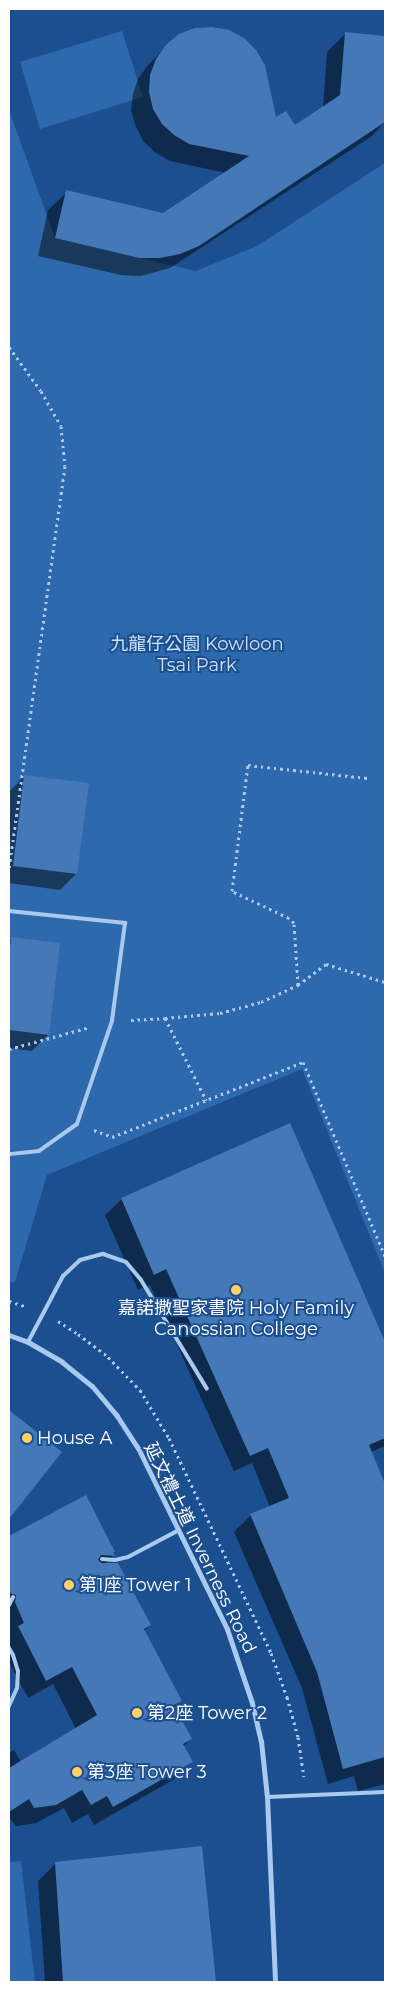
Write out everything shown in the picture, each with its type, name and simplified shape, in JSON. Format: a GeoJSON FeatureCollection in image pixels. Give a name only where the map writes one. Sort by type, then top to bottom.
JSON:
{"type":"FeatureCollection","features":[{"type":"Feature","properties":{"kind":"street","name":"延文禮士道 Inverness Road"},"geometry":{"type":"LineString","coordinates":[[9,1335],[28,1342],[62,1362],[92,1386],[117,1416],[138,1448],[227,1630],[241,1666],[260,1741],[267,1797],[274,1982]]}},
{"type":"Feature","properties":{"kind":"lane"},"geometry":{"type":"LineString","coordinates":[[9,911],[125,923],[112,1021],[77,1124],[38,1151],[9,1154]]}},
{"type":"Feature","properties":{"kind":"lane"},"geometry":{"type":"LineString","coordinates":[[28,1342],[63,1276],[80,1260],[103,1254],[126,1262],[141,1280],[207,1389]]}},
{"type":"Feature","properties":{"kind":"lane"},"geometry":{"type":"LineString","coordinates":[[102,1560],[128,1557],[179,1530]]}},
{"type":"Feature","properties":{"kind":"lane"},"geometry":{"type":"LineString","coordinates":[[9,1605],[13,1597]]}},
{"type":"Feature","properties":{"kind":"lane"},"geometry":{"type":"LineString","coordinates":[[9,1648],[14,1655],[18,1671],[18,1688],[9,1706]]}},
{"type":"Feature","properties":{"kind":"lane"},"geometry":{"type":"LineString","coordinates":[[267,1797],[385,1792]]}},
{"type":"Feature","properties":{"kind":"path"},"geometry":{"type":"LineString","coordinates":[[9,348],[41,391],[61,426],[65,466],[9,870]]}},
{"type":"Feature","properties":{"kind":"path"},"geometry":{"type":"LineString","coordinates":[[298,985],[294,923],[289,918],[232,891],[248,765],[367,778]]}},
{"type":"Feature","properties":{"kind":"path"},"geometry":{"type":"LineString","coordinates":[[165,1018],[197,1016],[239,1009],[261,1002],[298,985],[326,964],[385,982]]}},
{"type":"Feature","properties":{"kind":"path"},"geometry":{"type":"LineString","coordinates":[[77,1124],[112,1137],[303,1062],[385,1256]]}},
{"type":"Feature","properties":{"kind":"green space"},"geometry":{"type":"Polygon","coordinates":[[[122,31],[143,97],[40,129],[20,62],[122,31]]]}},
{"type":"Feature","properties":{"kind":"green space","name":"九龍仔公園 Kowloon Tsai Park"},"geometry":{"type":"Polygon","coordinates":[[[9,110],[55,238],[196,271],[257,246],[385,163],[385,1273],[302,1069],[47,1175],[15,1282],[9,1282],[9,110]]]}},
{"type":"Feature","properties":{"kind":"green space"},"geometry":{"type":"Polygon","coordinates":[[[21,1861],[35,1982],[9,1982],[9,1862],[21,1861]]]}},
{"type":"Feature","properties":{"kind":"building"},"geometry":{"type":"Polygon","coordinates":[[[212,27],[229,30],[244,38],[256,50],[265,65],[276,117],[286,111],[295,125],[340,95],[345,32],[385,36],[385,122],[199,246],[180,254],[160,258],[139,258],[55,238],[66,190],[163,213],[249,156],[189,144],[174,135],[162,124],[153,109],[149,92],[150,75],[156,59],[166,45],[179,34],[195,28],[212,27]]]}},
{"type":"Feature","properties":{"kind":"building"},"geometry":{"type":"Polygon","coordinates":[[[24,775],[89,783],[77,874],[13,866],[24,775]]]}},
{"type":"Feature","properties":{"kind":"building"},"geometry":{"type":"Polygon","coordinates":[[[11,937],[60,943],[49,1035],[9,1030],[9,958],[11,937]]]}},
{"type":"Feature","properties":{"kind":"building"},"geometry":{"type":"Polygon","coordinates":[[[290,1123],[385,1342],[385,1438],[369,1445],[385,1484],[385,1757],[343,1769],[317,1672],[250,1514],[289,1498],[268,1448],[250,1456],[166,1269],[154,1275],[121,1198],[290,1123]]]}},
{"type":"Feature","properties":{"kind":"building","name":"House A"},"geometry":{"type":"Polygon","coordinates":[[[9,1410],[62,1452],[9,1519],[9,1410]]]}},
{"type":"Feature","properties":{"kind":"building"},"geometry":{"type":"Polygon","coordinates":[[[86,1495],[115,1552],[113,1553],[115,1556],[101,1555],[98,1560],[102,1563],[118,1563],[151,1625],[144,1629],[182,1701],[174,1705],[192,1739],[183,1744],[193,1762],[113,1807],[107,1796],[91,1805],[82,1790],[56,1805],[34,1808],[29,1799],[9,1812],[9,1768],[97,1715],[72,1667],[46,1681],[18,1626],[24,1623],[15,1602],[16,1595],[11,1594],[9,1590],[9,1536],[86,1495]]]}},
{"type":"Feature","properties":{"kind":"building"},"geometry":{"type":"Polygon","coordinates":[[[202,1846],[216,1982],[63,1982],[55,1862],[202,1846]]]}},
{"type":"Feature","properties":{"kind":"place","name":"嘉諾撒聖家書院 Holy Family Canossian College"},"geometry":{"type":"Point","coordinates":[236,1290]}},
{"type":"Feature","properties":{"kind":"place","name":"House A"},"geometry":{"type":"Point","coordinates":[27,1438]}},
{"type":"Feature","properties":{"kind":"place","name":"第1座 Tower 1"},"geometry":{"type":"Point","coordinates":[69,1585]}},
{"type":"Feature","properties":{"kind":"place","name":"第2座 Tower 2"},"geometry":{"type":"Point","coordinates":[137,1713]}},
{"type":"Feature","properties":{"kind":"place","name":"第3座 Tower 3"},"geometry":{"type":"Point","coordinates":[77,1772]}}]}
